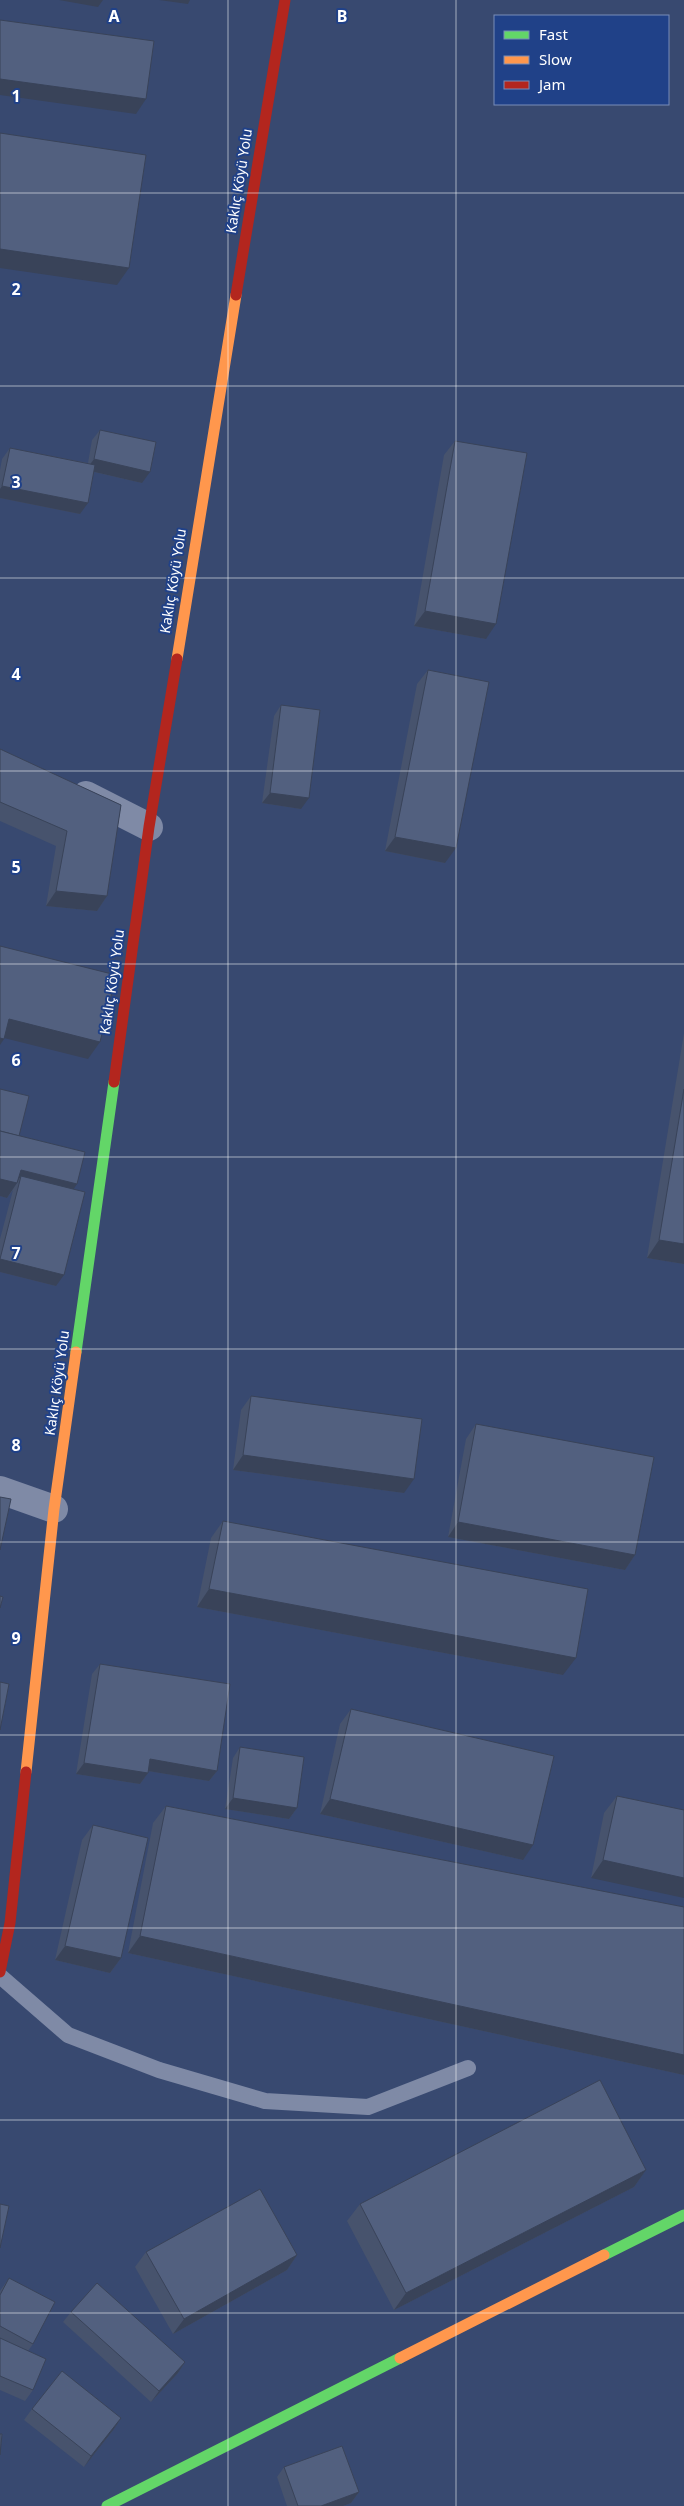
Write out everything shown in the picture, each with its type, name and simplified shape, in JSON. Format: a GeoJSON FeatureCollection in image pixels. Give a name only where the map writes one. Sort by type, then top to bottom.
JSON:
{"type":"FeatureCollection","features":[{"type":"Feature","properties":{"kind":"street","name":"Kaklıç Köyü Yolu"},"geometry":{"type":"LineString","coordinates":[[0,1972],[10,1923],[54,1508],[149,827],[285,0]]}},
{"type":"Feature","properties":{"kind":"street"},"geometry":{"type":"LineString","coordinates":[[61,782],[149,827]]}},
{"type":"Feature","properties":{"kind":"street"},"geometry":{"type":"LineString","coordinates":[[0,1490],[54,1508]]}},
{"type":"Feature","properties":{"kind":"street"},"geometry":{"type":"LineString","coordinates":[[107,2506],[684,2215]]}},
{"type":"Feature","properties":{"kind":"lane"},"geometry":{"type":"LineString","coordinates":[[0,1976],[68,2036],[159,2070],[265,2101],[368,2107],[468,2068]]}},
{"type":"Feature","properties":{"kind":"building"},"geometry":{"type":"Polygon","coordinates":[[[0,20],[154,41],[146,99],[0,79],[0,20]]]}},
{"type":"Feature","properties":{"kind":"building"},"geometry":{"type":"Polygon","coordinates":[[[0,133],[146,155],[129,268],[0,249],[0,133]]]}},
{"type":"Feature","properties":{"kind":"building"},"geometry":{"type":"Polygon","coordinates":[[[100,430],[156,442],[150,472],[94,459],[100,430]]]}},
{"type":"Feature","properties":{"kind":"building"},"geometry":{"type":"Polygon","coordinates":[[[455,441],[527,453],[496,624],[425,611],[455,441]]]}},
{"type":"Feature","properties":{"kind":"building"},"geometry":{"type":"Polygon","coordinates":[[[10,448],[95,465],[88,503],[2,486],[10,448]]]}},
{"type":"Feature","properties":{"kind":"building"},"geometry":{"type":"Polygon","coordinates":[[[428,670],[489,682],[456,848],[395,837],[428,670]]]}},
{"type":"Feature","properties":{"kind":"building"},"geometry":{"type":"Polygon","coordinates":[[[281,705],[320,710],[309,798],[270,793],[281,705]]]}},
{"type":"Feature","properties":{"kind":"building"},"geometry":{"type":"Polygon","coordinates":[[[0,749],[121,805],[107,896],[56,891],[67,831],[0,802],[0,749]]]}},
{"type":"Feature","properties":{"kind":"building"},"geometry":{"type":"Polygon","coordinates":[[[0,946],[116,975],[100,1042],[9,1019],[4,1039],[0,1038],[0,946]]]}},
{"type":"Feature","properties":{"kind":"building"},"geometry":{"type":"Polygon","coordinates":[[[0,1089],[29,1096],[19,1136],[0,1131],[0,1089]]]}},
{"type":"Feature","properties":{"kind":"building"},"geometry":{"type":"Polygon","coordinates":[[[684,1089],[684,1244],[659,1240],[684,1089]]]}},
{"type":"Feature","properties":{"kind":"building"},"geometry":{"type":"Polygon","coordinates":[[[0,1131],[85,1152],[77,1184],[21,1170],[17,1183],[0,1179],[0,1131]]]}},
{"type":"Feature","properties":{"kind":"building"},"geometry":{"type":"Polygon","coordinates":[[[21,1176],[85,1192],[64,1275],[0,1259],[21,1176]]]}},
{"type":"Feature","properties":{"kind":"building"},"geometry":{"type":"Polygon","coordinates":[[[251,1396],[422,1419],[414,1479],[243,1455],[251,1396]]]}},
{"type":"Feature","properties":{"kind":"building"},"geometry":{"type":"Polygon","coordinates":[[[476,1424],[654,1457],[635,1555],[458,1522],[476,1424]]]}},
{"type":"Feature","properties":{"kind":"building"},"geometry":{"type":"Polygon","coordinates":[[[0,1497],[11,1499],[0,1550],[0,1497]]]}},
{"type":"Feature","properties":{"kind":"building"},"geometry":{"type":"Polygon","coordinates":[[[223,1521],[588,1589],[576,1658],[209,1589],[223,1521]]]}},
{"type":"Feature","properties":{"kind":"building"},"geometry":{"type":"Polygon","coordinates":[[[0,1596],[3,1597],[0,1608],[0,1596]]]}},
{"type":"Feature","properties":{"kind":"building"},"geometry":{"type":"Polygon","coordinates":[[[100,1664],[230,1684],[217,1771],[150,1759],[148,1773],[84,1763],[100,1664]]]}},
{"type":"Feature","properties":{"kind":"building"},"geometry":{"type":"Polygon","coordinates":[[[0,1682],[9,1684],[0,1730],[0,1682]]]}},
{"type":"Feature","properties":{"kind":"building"},"geometry":{"type":"Polygon","coordinates":[[[351,1709],[554,1756],[533,1845],[330,1799],[351,1709]]]}},
{"type":"Feature","properties":{"kind":"building"},"geometry":{"type":"Polygon","coordinates":[[[240,1747],[304,1757],[297,1808],[233,1798],[240,1747]]]}},
{"type":"Feature","properties":{"kind":"building"},"geometry":{"type":"Polygon","coordinates":[[[617,1796],[684,1810],[684,1878],[603,1860],[617,1796]]]}},
{"type":"Feature","properties":{"kind":"building"},"geometry":{"type":"Polygon","coordinates":[[[166,1806],[684,1907],[684,2055],[140,1936],[166,1806]]]}},
{"type":"Feature","properties":{"kind":"building"},"geometry":{"type":"Polygon","coordinates":[[[93,1825],[148,1838],[121,1958],[65,1946],[93,1825]]]}},
{"type":"Feature","properties":{"kind":"building"},"geometry":{"type":"Polygon","coordinates":[[[600,2080],[646,2170],[406,2293],[360,2204],[600,2080]]]}},
{"type":"Feature","properties":{"kind":"building"},"geometry":{"type":"Polygon","coordinates":[[[260,2189],[297,2255],[184,2319],[146,2252],[260,2189]]]}},
{"type":"Feature","properties":{"kind":"building"},"geometry":{"type":"Polygon","coordinates":[[[0,2204],[9,2206],[0,2248],[0,2204]]]}},
{"type":"Feature","properties":{"kind":"building"},"geometry":{"type":"Polygon","coordinates":[[[9,2278],[55,2302],[33,2344],[0,2326],[0,2295],[9,2278]]]}},
{"type":"Feature","properties":{"kind":"building"},"geometry":{"type":"Polygon","coordinates":[[[97,2283],[185,2362],[159,2391],[71,2312],[97,2283]]]}},
{"type":"Feature","properties":{"kind":"building"},"geometry":{"type":"Polygon","coordinates":[[[0,2338],[46,2359],[33,2390],[0,2376],[0,2338]]]}},
{"type":"Feature","properties":{"kind":"building"},"geometry":{"type":"Polygon","coordinates":[[[62,2371],[121,2418],[91,2456],[32,2409],[62,2371]]]}},
{"type":"Feature","properties":{"kind":"building"},"geometry":{"type":"Polygon","coordinates":[[[0,2434],[2,2434],[0,2455],[0,2434]]]}},
{"type":"Feature","properties":{"kind":"building"},"geometry":{"type":"Polygon","coordinates":[[[342,2446],[359,2492],[321,2506],[298,2506],[284,2467],[342,2446]]]}},
{"type":"Feature","properties":{"kind":"traffic: fast"},"geometry":{"type":"LineString","coordinates":[[76,1352],[114,1082]]}},
{"type":"Feature","properties":{"kind":"traffic: fast"},"geometry":{"type":"LineString","coordinates":[[604,2255],[684,2215]]}},
{"type":"Feature","properties":{"kind":"traffic: fast"},"geometry":{"type":"LineString","coordinates":[[107,2506],[400,2358]]}},
{"type":"Feature","properties":{"kind":"traffic: slow"},"geometry":{"type":"LineString","coordinates":[[177,659],[236,295]]}},
{"type":"Feature","properties":{"kind":"traffic: slow"},"geometry":{"type":"LineString","coordinates":[[26,1772],[54,1509],[76,1352]]}},
{"type":"Feature","properties":{"kind":"traffic: slow"},"geometry":{"type":"LineString","coordinates":[[400,2358],[604,2255]]}},
{"type":"Feature","properties":{"kind":"traffic: jam"},"geometry":{"type":"LineString","coordinates":[[236,295],[285,0]]}},
{"type":"Feature","properties":{"kind":"traffic: jam"},"geometry":{"type":"LineString","coordinates":[[114,1082],[149,827],[177,659]]}},
{"type":"Feature","properties":{"kind":"traffic: jam"},"geometry":{"type":"LineString","coordinates":[[0,1972],[10,1923],[26,1772]]}}]}
